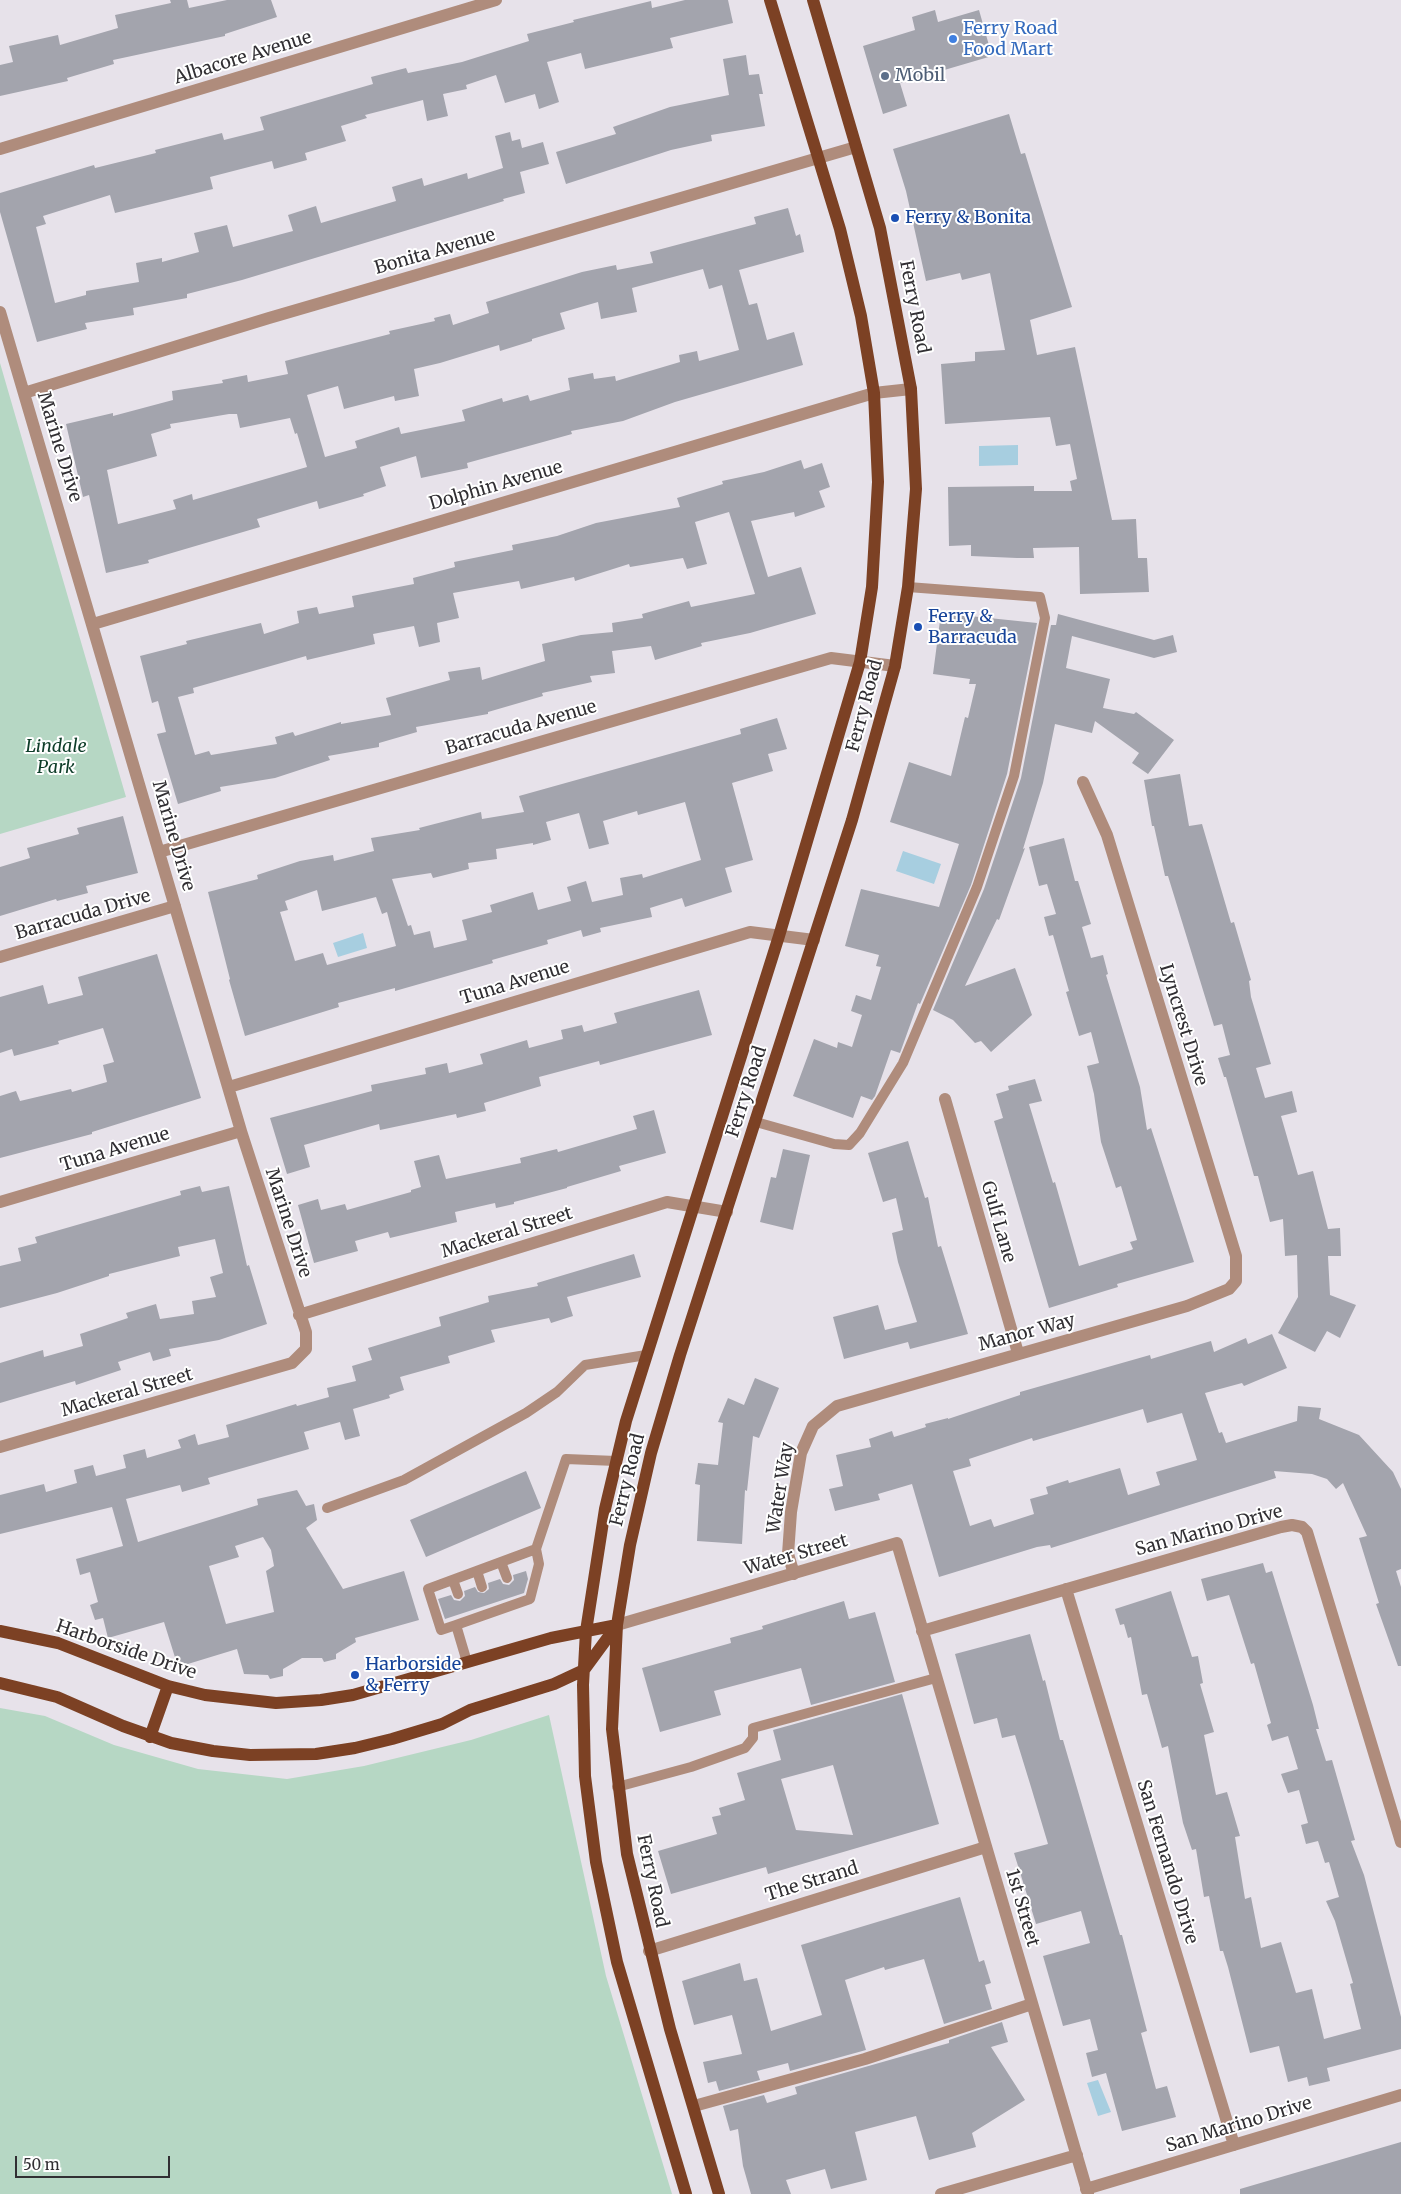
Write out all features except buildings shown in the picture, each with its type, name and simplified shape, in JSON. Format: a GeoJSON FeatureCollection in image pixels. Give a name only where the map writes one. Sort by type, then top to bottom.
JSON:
{"type":"FeatureCollection","features":[{"type":"Feature","properties":{"kind":"main road","name":"Ferry Road"},"geometry":{"type":"LineString","coordinates":[[686,2194],[617,1962],[598,1872],[585,1776],[584,1670],[586,1631],[605,1509],[616,1461],[646,1355],[692,1206],[779,936],[860,662],[872,587],[878,482],[874,393],[861,316],[840,229],[770,0]]}},
{"type":"Feature","properties":{"kind":"main road","name":"Ferry Road"},"geometry":{"type":"LineString","coordinates":[[719,2194],[649,1951],[626,1854],[612,1729],[617,1625],[630,1545],[651,1453],[680,1355],[852,820],[895,666],[908,587],[916,489],[911,389],[880,228],[813,0]]}},
{"type":"Feature","properties":{"kind":"main road","name":"Harborside Drive"},"geometry":{"type":"LineString","coordinates":[[0,1631],[58,1643],[168,1686],[204,1695],[242,1700],[305,1702],[353,1695],[551,1638],[617,1625]]}},
{"type":"Feature","properties":{"kind":"main road"},"geometry":{"type":"LineString","coordinates":[[0,1684],[57,1697],[150,1737],[213,1751],[250,1755],[316,1754],[345,1749],[442,1724],[470,1710],[546,1687],[584,1670],[617,1625]]}},
{"type":"Feature","properties":{"kind":"main road"},"geometry":{"type":"LineString","coordinates":[[150,1737],[168,1686]]}},
{"type":"Feature","properties":{"kind":"street","name":"Albacore Avenue"},"geometry":{"type":"LineString","coordinates":[[0,150],[496,0]]}},
{"type":"Feature","properties":{"kind":"street","name":"Bonita Avenue"},"geometry":{"type":"LineString","coordinates":[[24,393],[269,318],[856,147]]}},
{"type":"Feature","properties":{"kind":"street","name":"Marine Drive"},"geometry":{"type":"LineString","coordinates":[[0,312],[241,1130],[306,1332],[306,1349],[292,1363]]}},
{"type":"Feature","properties":{"kind":"street","name":"Dolphin Avenue"},"geometry":{"type":"LineString","coordinates":[[93,624],[874,393],[911,389]]}},
{"type":"Feature","properties":{"kind":"street","name":"Barracuda Avenue"},"geometry":{"type":"LineString","coordinates":[[160,852],[831,658],[895,666]]}},
{"type":"Feature","properties":{"kind":"street","name":"Lyncrest Drive"},"geometry":{"type":"LineString","coordinates":[[1082,782],[1108,835],[1236,1256],[1236,1281]]}},
{"type":"Feature","properties":{"kind":"street","name":"Barracuda Drive"},"geometry":{"type":"LineString","coordinates":[[0,957],[175,906]]}},
{"type":"Feature","properties":{"kind":"street","name":"Tuna Avenue"},"geometry":{"type":"LineString","coordinates":[[229,1087],[750,932],[814,940]]}},
{"type":"Feature","properties":{"kind":"street","name":"Gulf Lane"},"geometry":{"type":"LineString","coordinates":[[945,1099],[1018,1354]]}},
{"type":"Feature","properties":{"kind":"street","name":"Tuna Avenue"},"geometry":{"type":"LineString","coordinates":[[0,1202],[241,1130]]}},
{"type":"Feature","properties":{"kind":"street","name":"Mackeral Street"},"geometry":{"type":"LineString","coordinates":[[299,1315],[667,1202],[727,1212]]}},
{"type":"Feature","properties":{"kind":"street","name":"Manor Way"},"geometry":{"type":"LineString","coordinates":[[824,1414],[850,1400],[1187,1306],[1229,1289],[1236,1281]]}},
{"type":"Feature","properties":{"kind":"street","name":"Mackeral Street"},"geometry":{"type":"LineString","coordinates":[[0,1447],[292,1363]]}},
{"type":"Feature","properties":{"kind":"street","name":"Water Way"},"geometry":{"type":"LineString","coordinates":[[794,1574],[788,1554],[791,1512],[801,1453],[813,1426],[824,1414]]}},
{"type":"Feature","properties":{"kind":"street","name":"San Marino Drive"},"geometry":{"type":"LineString","coordinates":[[922,1631],[1281,1527],[1292,1525],[1302,1527],[1307,1532],[1401,1842]]}},
{"type":"Feature","properties":{"kind":"street","name":"Water Street"},"geometry":{"type":"LineString","coordinates":[[617,1625],[897,1544],[922,1631]]}},
{"type":"Feature","properties":{"kind":"street","name":"San Fernando Drive"},"geometry":{"type":"LineString","coordinates":[[1066,1589],[1234,2145]]}},
{"type":"Feature","properties":{"kind":"street","name":"1st Street"},"geometry":{"type":"LineString","coordinates":[[922,1631],[1087,2191]]}},
{"type":"Feature","properties":{"kind":"street","name":"The Strand"},"geometry":{"type":"LineString","coordinates":[[649,1951],[986,1847]]}},
{"type":"Feature","properties":{"kind":"street"},"geometry":{"type":"LineString","coordinates":[[694,2106],[865,2059],[1032,2004]]}},
{"type":"Feature","properties":{"kind":"street","name":"San Marino Drive"},"geometry":{"type":"LineString","coordinates":[[1087,2191],[1401,2095]]}},
{"type":"Feature","properties":{"kind":"street"},"geometry":{"type":"LineString","coordinates":[[942,2194],[1076,2155]]}},
{"type":"Feature","properties":{"kind":"lane"},"geometry":{"type":"LineString","coordinates":[[756,1122],[834,1144],[849,1145],[860,1133],[903,1063],[977,887],[1014,776],[1045,618],[1040,597],[908,587]]}},
{"type":"Feature","properties":{"kind":"lane"},"geometry":{"type":"LineString","coordinates":[[328,1508],[404,1480],[526,1414],[557,1392],[585,1365],[646,1355]]}},
{"type":"Feature","properties":{"kind":"lane"},"geometry":{"type":"LineString","coordinates":[[536,1549],[428,1589],[441,1630],[456,1625],[465,1618],[514,1601],[530,1599],[539,1564],[536,1549],[566,1460],[616,1461]]}},
{"type":"Feature","properties":{"kind":"lane"},"geometry":{"type":"LineString","coordinates":[[501,1562],[507,1578]]}},
{"type":"Feature","properties":{"kind":"lane"},"geometry":{"type":"LineString","coordinates":[[477,1570],[482,1587]]}},
{"type":"Feature","properties":{"kind":"lane"},"geometry":{"type":"LineString","coordinates":[[453,1580],[458,1594]]}},
{"type":"Feature","properties":{"kind":"lane"},"geometry":{"type":"LineString","coordinates":[[456,1625],[467,1662]]}},
{"type":"Feature","properties":{"kind":"lane"},"geometry":{"type":"LineString","coordinates":[[617,1787],[692,1767],[745,1748],[753,1738],[753,1728],[936,1678]]}},
{"type":"Feature","properties":{"kind":"green space","name":"Lindale Park"},"geometry":{"type":"Polygon","coordinates":[[[0,363],[126,797],[0,834],[0,363]]]}},
{"type":"Feature","properties":{"kind":"green space"},"geometry":{"type":"Polygon","coordinates":[[[0,1708],[45,1716],[114,1745],[198,1769],[287,1779],[364,1766],[471,1740],[549,1715],[606,1976],[672,2194],[0,2194],[0,1708]]]}},
{"type":"Feature","properties":{"kind":"water"},"geometry":{"type":"Polygon","coordinates":[[[1018,445],[1018,465],[979,466],[979,446],[1018,445]]]}},
{"type":"Feature","properties":{"kind":"water"},"geometry":{"type":"Polygon","coordinates":[[[903,851],[941,864],[934,884],[896,871],[903,851]]]}},
{"type":"Feature","properties":{"kind":"water"},"geometry":{"type":"Polygon","coordinates":[[[363,933],[367,948],[338,957],[333,943],[363,933]]]}},
{"type":"Feature","properties":{"kind":"water"},"geometry":{"type":"Polygon","coordinates":[[[1098,2080],[1111,2112],[1098,2116],[1087,2083],[1098,2080]]]}},
{"type":"Feature","properties":{"kind":"place","name":"Ferry Road Food Mart"},"geometry":{"type":"Point","coordinates":[953,39]}},
{"type":"Feature","properties":{"kind":"place","name":"Mobil"},"geometry":{"type":"Point","coordinates":[885,76]}},
{"type":"Feature","properties":{"kind":"place","name":"Ferry & Bonita"},"geometry":{"type":"Point","coordinates":[895,218]}},
{"type":"Feature","properties":{"kind":"place","name":"Ferry & Barracuda"},"geometry":{"type":"Point","coordinates":[918,627]}},
{"type":"Feature","properties":{"kind":"place","name":"Harborside & Ferry"},"geometry":{"type":"Point","coordinates":[355,1675]}}]}
